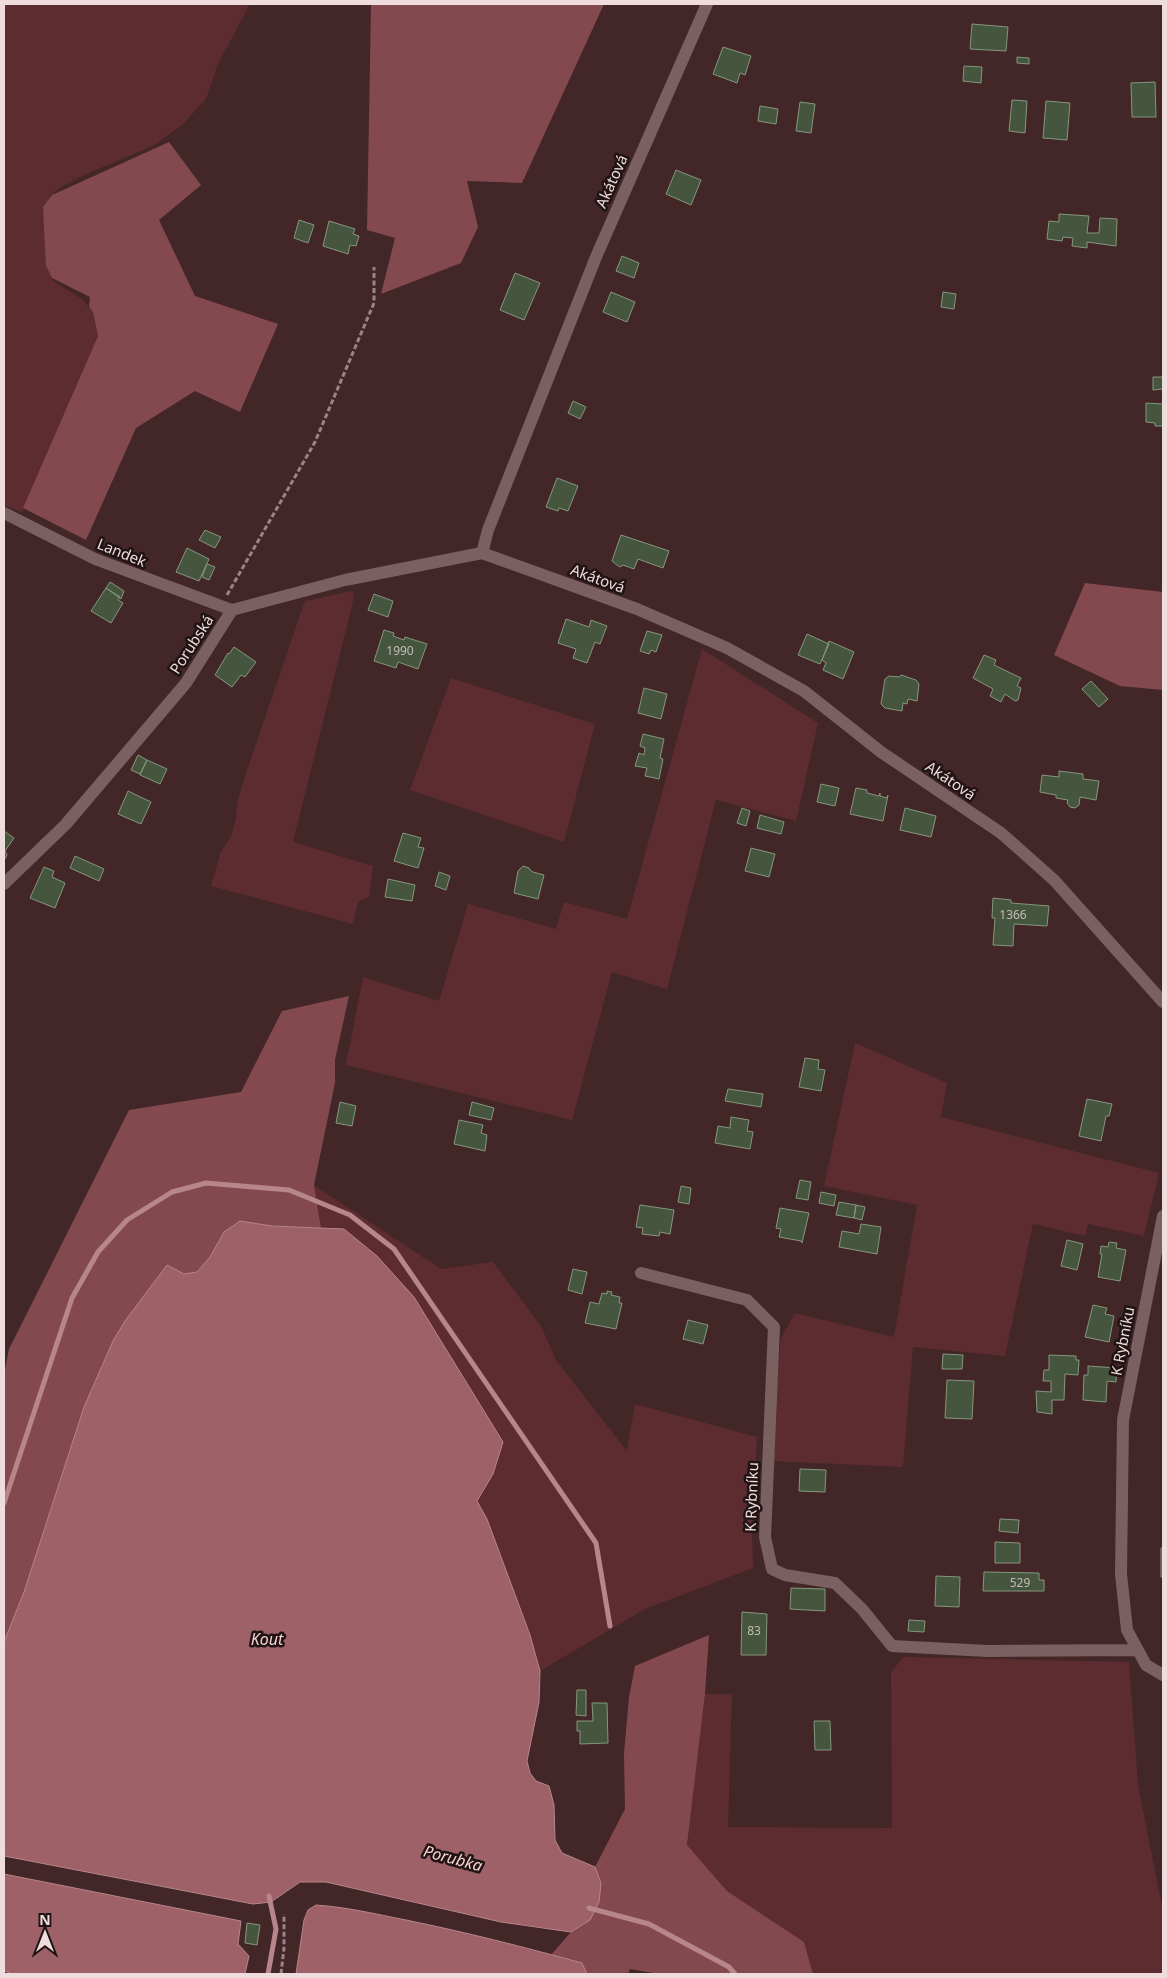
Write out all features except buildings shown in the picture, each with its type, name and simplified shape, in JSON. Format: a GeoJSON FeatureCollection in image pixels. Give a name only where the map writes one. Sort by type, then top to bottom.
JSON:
{"type":"FeatureCollection","features":[{"type":"Feature","properties":{"kind":"street","name":"Akátová"},"geometry":{"type":"LineString","coordinates":[[707,4],[596,257],[488,530],[482,553],[637,609],[727,648],[804,691],[880,752],[1001,833],[1054,880],[1163,1002]]}},
{"type":"Feature","properties":{"kind":"street","name":"Landek"},"geometry":{"type":"LineString","coordinates":[[4,513],[95,560],[226,608]]}},
{"type":"Feature","properties":{"kind":"street","name":"Porubská"},"geometry":{"type":"LineString","coordinates":[[4,884],[66,824],[186,683],[226,608],[345,580],[482,553]]}},
{"type":"Feature","properties":{"kind":"street","name":"K Rybníku"},"geometry":{"type":"LineString","coordinates":[[1163,1216],[1123,1420],[1121,1574],[1127,1630],[1146,1665],[1163,1675]]}},
{"type":"Feature","properties":{"kind":"street","name":"K Rybníku"},"geometry":{"type":"LineString","coordinates":[[641,1272],[747,1300],[774,1326],[765,1537],[772,1569],[785,1574],[835,1583],[862,1608],[892,1646],[988,1651],[1138,1650]]}},
{"type":"Feature","properties":{"kind":"path"},"geometry":{"type":"LineString","coordinates":[[226,608],[315,442],[374,303],[374,267]]}},
{"type":"Feature","properties":{"kind":"path"},"geometry":{"type":"LineString","coordinates":[[282,1974],[284,1914]]}},
{"type":"Feature","properties":{"kind":"shaded area"},"geometry":{"type":"Polygon","coordinates":[[[4,4],[250,4],[218,64],[206,99],[182,125],[153,146],[86,174],[61,187],[52,195],[46,266],[53,281],[82,299],[93,312],[98,336],[22,512],[4,505],[4,4]]]}},
{"type":"Feature","properties":{"kind":"shaded area"},"geometry":{"type":"Polygon","coordinates":[[[371,4],[604,4],[522,183],[467,181],[478,227],[461,263],[381,294],[395,238],[367,230],[371,4]]]}},
{"type":"Feature","properties":{"kind":"shaded area"},"geometry":{"type":"Polygon","coordinates":[[[169,142],[201,185],[159,220],[195,296],[278,324],[240,412],[195,391],[136,428],[86,540],[23,508],[98,336],[93,312],[89,307],[90,297],[52,278],[46,266],[43,207],[52,195],[169,142]]]}},
{"type":"Feature","properties":{"kind":"shaded area"},"geometry":{"type":"Polygon","coordinates":[[[1085,583],[1163,592],[1163,690],[1120,686],[1054,655],[1085,583]]]}},
{"type":"Feature","properties":{"kind":"shaded area"},"geometry":{"type":"Polygon","coordinates":[[[351,591],[354,594],[352,606],[293,842],[373,866],[369,897],[358,902],[353,924],[211,886],[220,854],[231,836],[243,782],[303,606],[306,601],[351,591]]]}},
{"type":"Feature","properties":{"kind":"shaded area"},"geometry":{"type":"Polygon","coordinates":[[[702,649],[818,723],[796,821],[716,800],[667,989],[612,972],[572,1120],[346,1065],[363,977],[439,1001],[468,904],[556,929],[564,902],[627,919],[702,649]]]}},
{"type":"Feature","properties":{"kind":"shaded area"},"geometry":{"type":"Polygon","coordinates":[[[451,678],[595,724],[564,842],[410,790],[451,678]]]}},
{"type":"Feature","properties":{"kind":"shaded area"},"geometry":{"type":"Polygon","coordinates":[[[349,996],[335,1060],[335,1083],[314,1185],[321,1228],[272,1226],[240,1222],[224,1232],[210,1257],[197,1272],[184,1274],[167,1265],[113,1341],[84,1407],[24,1592],[4,1642],[4,1375],[9,1349],[129,1110],[241,1092],[282,1011],[349,996]]]}},
{"type":"Feature","properties":{"kind":"shaded area"},"geometry":{"type":"Polygon","coordinates":[[[855,1043],[947,1083],[941,1117],[1159,1173],[1144,1236],[1088,1224],[1085,1236],[1033,1224],[1005,1356],[913,1347],[903,1467],[770,1461],[781,1338],[795,1313],[894,1337],[917,1205],[824,1186],[855,1043]]]}},
{"type":"Feature","properties":{"kind":"shaded area"},"geometry":{"type":"Polygon","coordinates":[[[314,1185],[441,1269],[493,1262],[541,1326],[556,1360],[627,1451],[635,1404],[757,1437],[752,1526],[753,1568],[645,1609],[540,1671],[530,1635],[487,1519],[477,1501],[493,1474],[344,1229],[321,1228],[314,1185]]]}},
{"type":"Feature","properties":{"kind":"shaded area"},"geometry":{"type":"Polygon","coordinates":[[[709,1635],[705,1694],[687,1845],[727,1891],[804,1942],[813,1974],[659,1974],[630,1969],[628,1974],[587,1974],[582,1963],[551,1955],[571,1932],[590,1920],[601,1883],[595,1867],[625,1809],[624,1753],[629,1697],[635,1666],[709,1635]]]}},
{"type":"Feature","properties":{"kind":"shaded area"},"geometry":{"type":"Polygon","coordinates":[[[903,1657],[1129,1662],[1138,1785],[1163,1911],[1163,1974],[813,1974],[804,1942],[727,1891],[687,1845],[705,1694],[732,1694],[728,1827],[892,1828],[891,1673],[903,1657]]]}},
{"type":"Feature","properties":{"kind":"water","name":"Kout"},"geometry":{"type":"Polygon","coordinates":[[[240,1221],[272,1226],[344,1229],[377,1256],[414,1297],[503,1442],[493,1474],[477,1501],[487,1519],[530,1635],[540,1671],[539,1702],[527,1761],[530,1773],[536,1781],[549,1786],[554,1805],[555,1840],[562,1853],[595,1867],[601,1883],[599,1902],[590,1920],[571,1932],[501,1922],[326,1882],[300,1882],[271,1902],[253,1904],[4,1856],[4,1642],[24,1592],[84,1407],[113,1341],[125,1321],[167,1265],[184,1274],[197,1272],[210,1257],[224,1232],[240,1221]]]}},
{"type":"Feature","properties":{"kind":"water"},"geometry":{"type":"Polygon","coordinates":[[[4,1874],[241,1921],[238,1944],[249,1956],[245,1974],[13,1974],[4,1971],[4,1874]]]}},
{"type":"Feature","properties":{"kind":"water"},"geometry":{"type":"Polygon","coordinates":[[[316,1905],[384,1915],[516,1946],[582,1963],[587,1974],[296,1974],[304,1920],[308,1910],[316,1905]]]}},
{"type":"Feature","properties":{"kind":"waterway"},"geometry":{"type":"LineString","coordinates":[[4,1503],[72,1298],[98,1252],[127,1220],[172,1192],[206,1183],[289,1190],[350,1215],[394,1249],[596,1543],[610,1626]]}},
{"type":"Feature","properties":{"kind":"waterway","name":"Porubka"},"geometry":{"type":"LineString","coordinates":[[268,1974],[276,1929],[269,1896]]}},
{"type":"Feature","properties":{"kind":"waterway","name":"Porubka"},"geometry":{"type":"LineString","coordinates":[[589,1908],[649,1924],[729,1967],[735,1974]]}}]}
